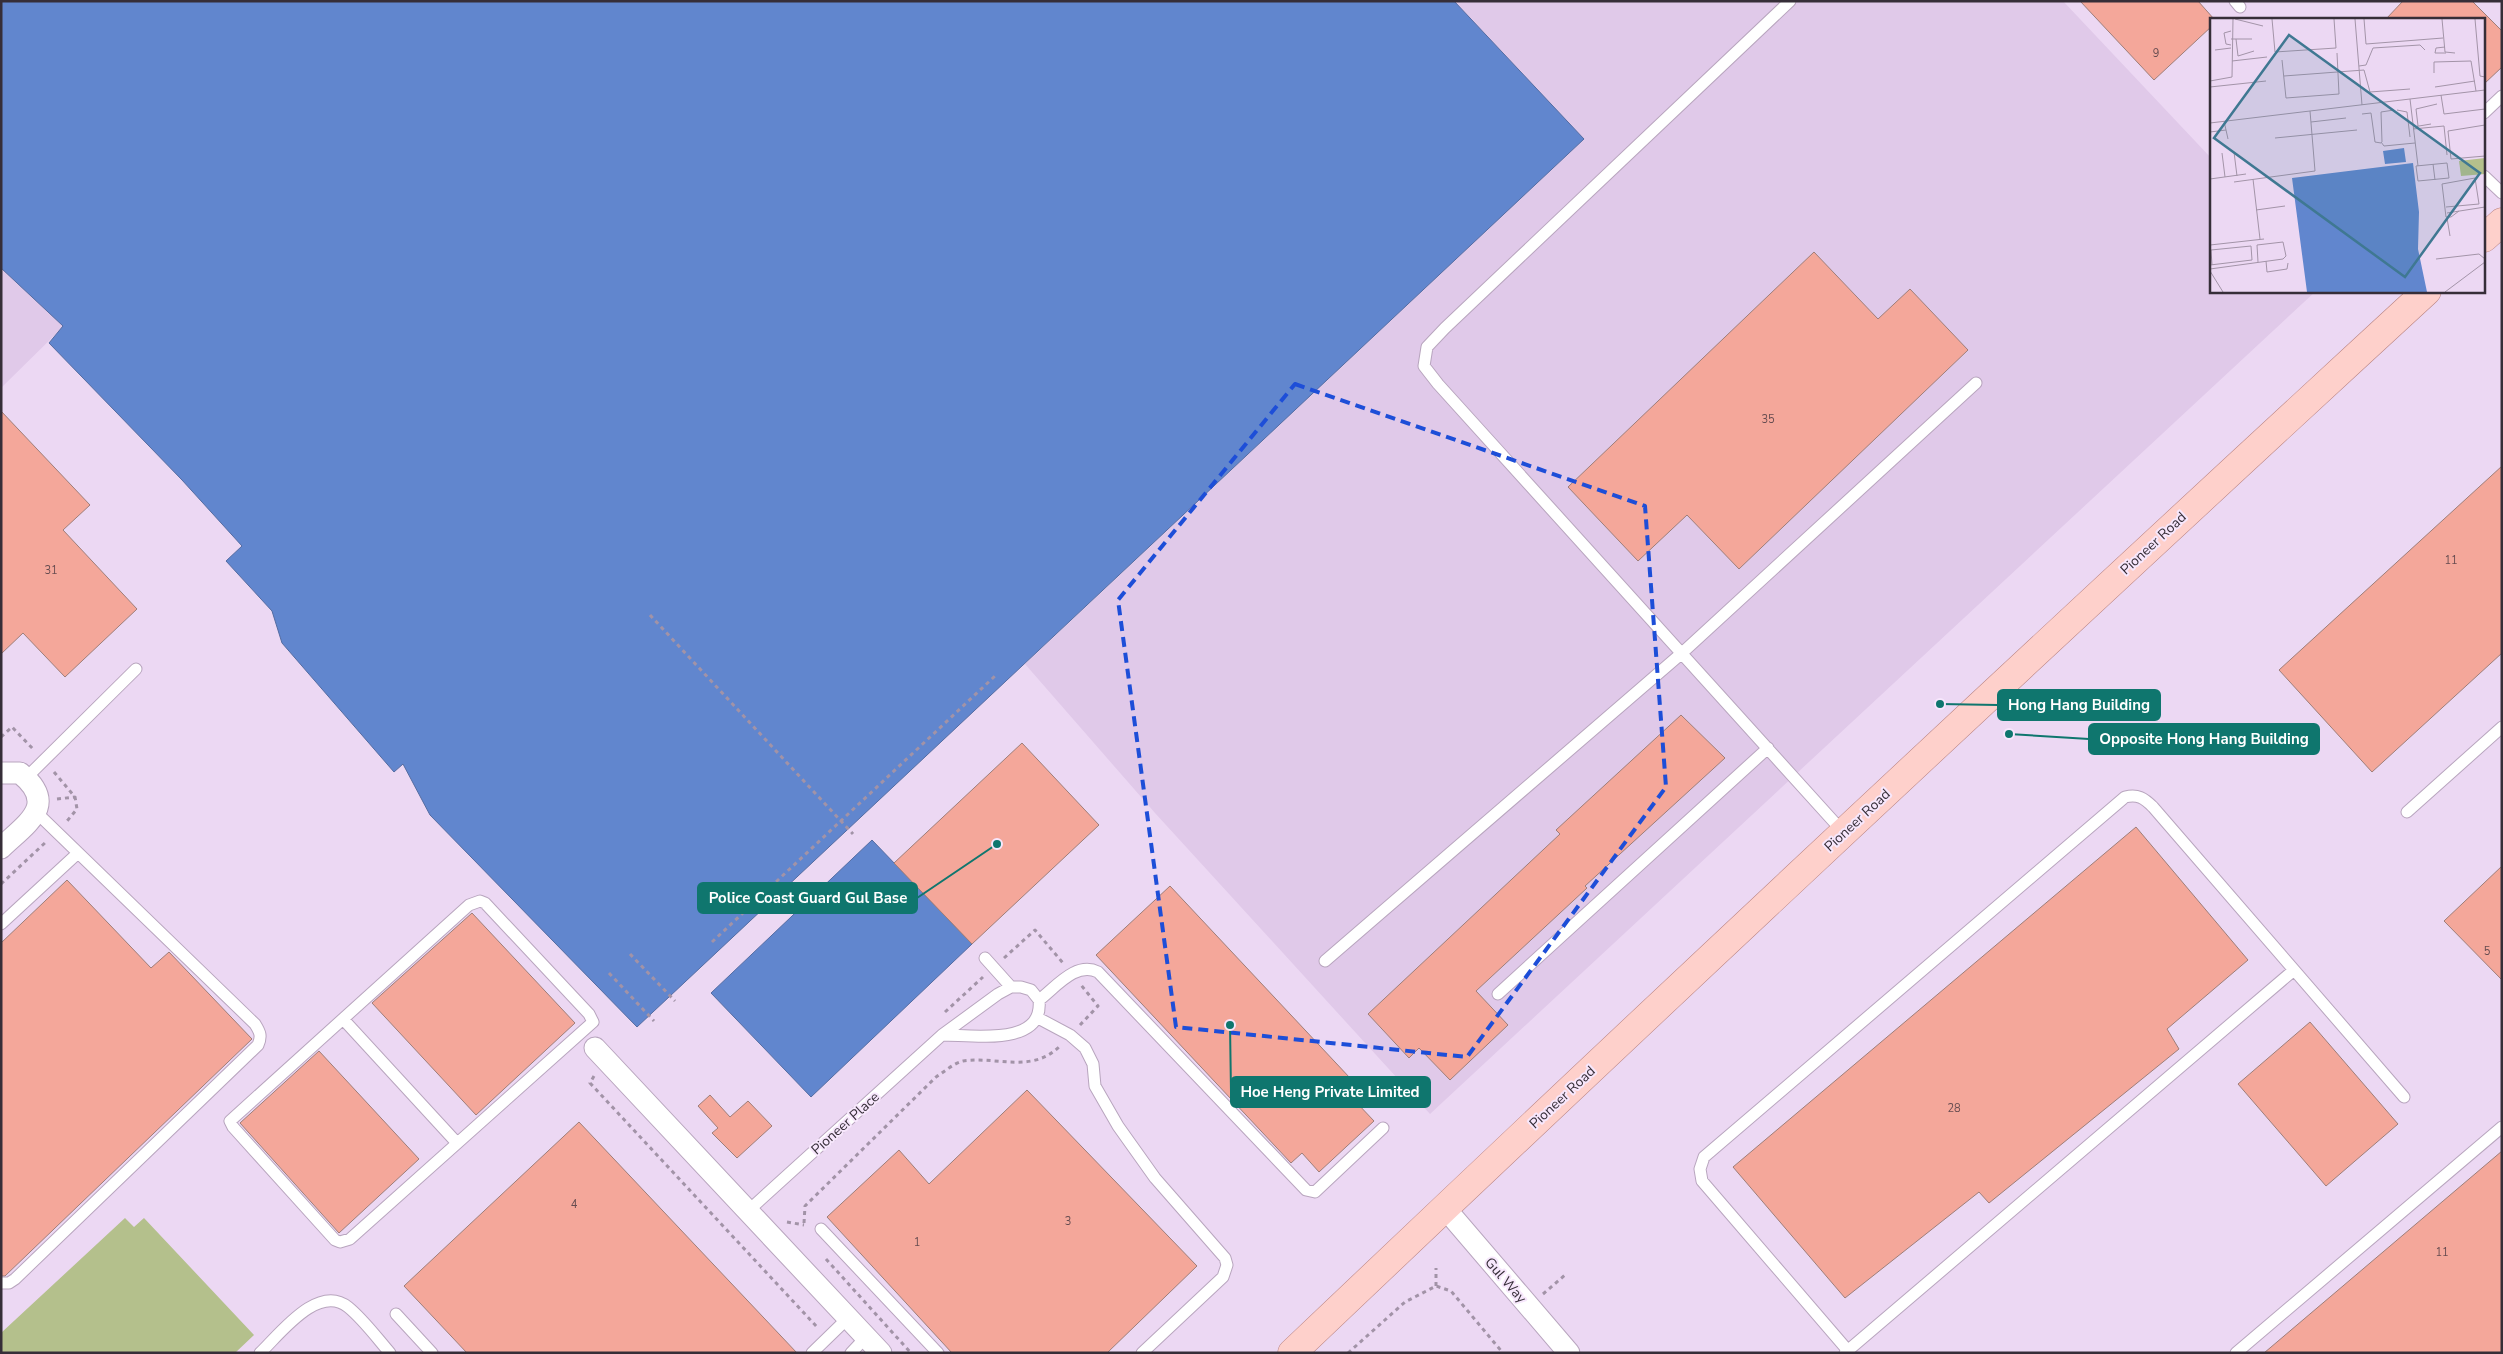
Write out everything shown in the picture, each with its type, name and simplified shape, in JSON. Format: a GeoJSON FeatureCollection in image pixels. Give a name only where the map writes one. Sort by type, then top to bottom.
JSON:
{"type":"FeatureCollection","features":[{"type":"Feature","properties":{"kind":"main road"},"geometry":{"type":"LineString","coordinates":[[2486,236],[2502,222]]}},
{"type":"Feature","properties":{"kind":"main road","name":"Pioneer Road"},"geometry":{"type":"LineString","coordinates":[[1292,1353],[1444,1207],[2086,605],[2426,292]]}},
{"type":"Feature","properties":{"kind":"street"},"geometry":{"type":"LineString","coordinates":[[1,848],[37,813],[39,800],[36,789],[20,773],[2,772]]}},
{"type":"Feature","properties":{"kind":"street"},"geometry":{"type":"LineString","coordinates":[[594,1046],[881,1353]]}},
{"type":"Feature","properties":{"kind":"street","name":"Gul Way"},"geometry":{"type":"LineString","coordinates":[[1444,1207],[1569,1353]]}},
{"type":"Feature","properties":{"kind":"lane"},"geometry":{"type":"LineString","coordinates":[[1790,1],[1445,328],[1427,348],[1424,366],[1438,384],[1844,833]]}},
{"type":"Feature","properties":{"kind":"lane"},"geometry":{"type":"LineString","coordinates":[[2486,111],[2502,96]]}},
{"type":"Feature","properties":{"kind":"lane"},"geometry":{"type":"LineString","coordinates":[[2486,178],[2502,193]]}},
{"type":"Feature","properties":{"kind":"lane"},"geometry":{"type":"LineString","coordinates":[[1326,961],[1682,653],[1976,383]]}},
{"type":"Feature","properties":{"kind":"lane"},"geometry":{"type":"LineString","coordinates":[[26,778],[136,669]]}},
{"type":"Feature","properties":{"kind":"lane"},"geometry":{"type":"LineString","coordinates":[[2407,812],[2502,727]]}},
{"type":"Feature","properties":{"kind":"lane"},"geometry":{"type":"LineString","coordinates":[[1498,994],[1768,748]]}},
{"type":"Feature","properties":{"kind":"lane"},"geometry":{"type":"LineString","coordinates":[[2294,970],[1848,1352],[1702,1181],[1700,1169],[1704,1157],[2125,797],[2132,796],[2144,798],[2294,970],[2404,1097]]}},
{"type":"Feature","properties":{"kind":"lane"},"geometry":{"type":"LineString","coordinates":[[1,1283],[8,1283],[16,1279],[258,1045],[261,1039],[260,1032],[255,1024],[37,813]]}},
{"type":"Feature","properties":{"kind":"lane"},"geometry":{"type":"LineString","coordinates":[[1,924],[78,853]]}},
{"type":"Feature","properties":{"kind":"lane"},"geometry":{"type":"LineString","coordinates":[[480,901],[485,903],[589,1014],[593,1022],[594,1046],[457,1143],[350,1239],[340,1242],[331,1238],[232,1126],[230,1121],[343,1019],[469,905],[480,901]]}},
{"type":"Feature","properties":{"kind":"lane"},"geometry":{"type":"LineString","coordinates":[[942,1035],[1012,1035],[1030,1027],[1038,1018],[1039,1000],[1031,990],[1011,987],[985,958]]}},
{"type":"Feature","properties":{"kind":"lane"},"geometry":{"type":"LineString","coordinates":[[1039,1000],[1072,974],[1083,968],[1098,972],[1306,1190],[1315,1192],[1383,1128]]}},
{"type":"Feature","properties":{"kind":"lane","name":"Pioneer Place"},"geometry":{"type":"LineString","coordinates":[[748,1211],[942,1035],[1011,987]]}},
{"type":"Feature","properties":{"kind":"lane"},"geometry":{"type":"LineString","coordinates":[[1038,1018],[1070,1035],[1085,1048],[1093,1064],[1095,1086],[1118,1126],[1155,1178],[1225,1258],[1227,1265],[1223,1277],[1142,1353]]}},
{"type":"Feature","properties":{"kind":"lane"},"geometry":{"type":"LineString","coordinates":[[343,1019],[457,1143]]}},
{"type":"Feature","properties":{"kind":"lane"},"geometry":{"type":"LineString","coordinates":[[2236,1353],[2502,1127]]}},
{"type":"Feature","properties":{"kind":"lane"},"geometry":{"type":"LineString","coordinates":[[821,1229],[938,1353]]}},
{"type":"Feature","properties":{"kind":"lane"},"geometry":{"type":"LineString","coordinates":[[260,1353],[310,1306],[323,1300],[334,1300],[348,1306],[390,1353]]}},
{"type":"Feature","properties":{"kind":"lane"},"geometry":{"type":"LineString","coordinates":[[396,1314],[432,1353]]}},
{"type":"Feature","properties":{"kind":"lane"},"geometry":{"type":"LineString","coordinates":[[812,1353],[848,1318]]}},
{"type":"Feature","properties":{"kind":"lane"},"geometry":{"type":"LineString","coordinates":[[851,1353],[866,1337]]}},
{"type":"Feature","properties":{"kind":"path"},"geometry":{"type":"LineString","coordinates":[[650,614],[853,834]]}},
{"type":"Feature","properties":{"kind":"path"},"geometry":{"type":"LineString","coordinates":[[712,942],[995,676]]}},
{"type":"Feature","properties":{"kind":"path"},"geometry":{"type":"LineString","coordinates":[[1,884],[56,832]]}},
{"type":"Feature","properties":{"kind":"path"},"geometry":{"type":"LineString","coordinates":[[804,1223],[805,1206],[936,1077],[961,1061],[1022,1063],[1041,1060],[1056,1049],[1098,1006],[1036,930],[942,1015]]}},
{"type":"Feature","properties":{"kind":"path"},"geometry":{"type":"LineString","coordinates":[[630,954],[675,1002]]}},
{"type":"Feature","properties":{"kind":"path"},"geometry":{"type":"LineString","coordinates":[[609,973],[654,1021]]}},
{"type":"Feature","properties":{"kind":"path"},"geometry":{"type":"LineString","coordinates":[[594,1046],[590,1083],[827,1338]]}},
{"type":"Feature","properties":{"kind":"path"},"geometry":{"type":"LineString","coordinates":[[1436,1268],[1436,1286]]}},
{"type":"Feature","properties":{"kind":"path"},"geometry":{"type":"LineString","coordinates":[[1348,1353],[1405,1302],[1436,1286],[1451,1291],[1503,1353]]}},
{"type":"Feature","properties":{"kind":"highlighted area"},"geometry":{"type":"Polygon","coordinates":[[[1295,384],[1645,506],[1666,787],[1467,1057],[1176,1027],[1118,600],[1295,384]]]}},
{"type":"Feature","properties":{"kind":"shaded area"},"geometry":{"type":"Polygon","coordinates":[[[1454,1],[2063,1],[2210,157],[2210,292],[2315,292],[1430,1114],[1155,813],[1025,664],[1584,139],[1454,1]]]}},
{"type":"Feature","properties":{"kind":"shaded area"},"geometry":{"type":"Polygon","coordinates":[[[1,268],[64,326],[1,388],[1,268]]]}},
{"type":"Feature","properties":{"kind":"green space"},"geometry":{"type":"Polygon","coordinates":[[[125,1218],[134,1227],[144,1218],[254,1335],[235,1353],[1,1353],[1,1333],[125,1218]]]}},
{"type":"Feature","properties":{"kind":"water"},"geometry":{"type":"Polygon","coordinates":[[[1,1],[1454,1],[1584,139],[637,1027],[430,815],[403,764],[394,772],[282,643],[272,611],[226,561],[242,546],[182,480],[49,343],[63,326],[1,268],[1,1]]]}},
{"type":"Feature","properties":{"kind":"water"},"geometry":{"type":"Polygon","coordinates":[[[872,840],[972,944],[811,1097],[711,993],[872,840]]]}},
{"type":"Feature","properties":{"kind":"building"},"geometry":{"type":"Polygon","coordinates":[[[2080,1],[2198,1],[2213,18],[2210,18],[2210,28],[2154,80],[2080,1]]]}},
{"type":"Feature","properties":{"kind":"building"},"geometry":{"type":"Polygon","coordinates":[[[2403,1],[2472,1],[2502,31],[2502,67],[2486,82],[2486,18],[2387,18],[2403,1]]]}},
{"type":"Feature","properties":{"kind":"building"},"geometry":{"type":"Polygon","coordinates":[[[1814,252],[1878,319],[1910,289],[1968,350],[1739,569],[1687,515],[1638,561],[1568,487],[1814,252]]]}},
{"type":"Feature","properties":{"kind":"building"},"geometry":{"type":"Polygon","coordinates":[[[1,411],[90,505],[63,530],[137,609],[65,677],[23,633],[1,654],[1,411]]]}},
{"type":"Feature","properties":{"kind":"building"},"geometry":{"type":"Polygon","coordinates":[[[2502,466],[2502,653],[2372,772],[2279,670],[2502,466]]]}},
{"type":"Feature","properties":{"kind":"building"},"geometry":{"type":"Polygon","coordinates":[[[1681,715],[1725,758],[1585,886],[1587,888],[1476,991],[1508,1025],[1450,1080],[1419,1048],[1409,1058],[1368,1014],[1560,834],[1556,830],[1681,715]]]}},
{"type":"Feature","properties":{"kind":"building"},"geometry":{"type":"Polygon","coordinates":[[[1022,743],[1099,825],[972,944],[894,863],[1022,743]]]}},
{"type":"Feature","properties":{"kind":"building"},"geometry":{"type":"Polygon","coordinates":[[[2136,827],[2248,960],[2167,1029],[2179,1049],[1989,1203],[1979,1192],[1845,1298],[1733,1167],[2136,827]]]}},
{"type":"Feature","properties":{"kind":"building"},"geometry":{"type":"Polygon","coordinates":[[[2502,866],[2502,980],[2444,921],[2502,866]]]}},
{"type":"Feature","properties":{"kind":"building"},"geometry":{"type":"Polygon","coordinates":[[[67,880],[151,968],[169,952],[252,1039],[5,1276],[1,1276],[1,943],[67,880]]]}},
{"type":"Feature","properties":{"kind":"building"},"geometry":{"type":"Polygon","coordinates":[[[1170,886],[1365,1094],[1356,1102],[1374,1121],[1319,1172],[1302,1153],[1291,1163],[1096,955],[1170,886]]]}},
{"type":"Feature","properties":{"kind":"building"},"geometry":{"type":"Polygon","coordinates":[[[472,913],[575,1023],[476,1115],[372,1003],[472,913]]]}},
{"type":"Feature","properties":{"kind":"building"},"geometry":{"type":"Polygon","coordinates":[[[2310,1022],[2398,1124],[2326,1186],[2238,1084],[2310,1022]]]}},
{"type":"Feature","properties":{"kind":"building"},"geometry":{"type":"Polygon","coordinates":[[[319,1051],[419,1159],[339,1233],[240,1123],[319,1051]]]}},
{"type":"Feature","properties":{"kind":"building"},"geometry":{"type":"Polygon","coordinates":[[[1027,1090],[1197,1266],[1107,1353],[952,1353],[827,1217],[899,1150],[929,1184],[1027,1090]]]}},
{"type":"Feature","properties":{"kind":"building"},"geometry":{"type":"Polygon","coordinates":[[[710,1095],[730,1117],[748,1101],[772,1126],[737,1158],[712,1133],[718,1128],[698,1106],[710,1095]]]}},
{"type":"Feature","properties":{"kind":"building"},"geometry":{"type":"Polygon","coordinates":[[[579,1122],[797,1353],[467,1353],[404,1286],[579,1122]]]}},
{"type":"Feature","properties":{"kind":"building"},"geometry":{"type":"Polygon","coordinates":[[[2502,1151],[2502,1353],[2264,1353],[2502,1151]]]}},
{"type":"Feature","properties":{"kind":"place","name":"Hong Hang Building"},"geometry":{"type":"Point","coordinates":[1940,704]}},
{"type":"Feature","properties":{"kind":"place","name":"Opposite Hong Hang Building"},"geometry":{"type":"Point","coordinates":[2009,734]}},
{"type":"Feature","properties":{"kind":"place","name":"Police Coast Guard Gul Base"},"geometry":{"type":"Point","coordinates":[997,844]}},
{"type":"Feature","properties":{"kind":"place","name":"Hoe Heng Private Limited"},"geometry":{"type":"Point","coordinates":[1230,1025]}}]}
